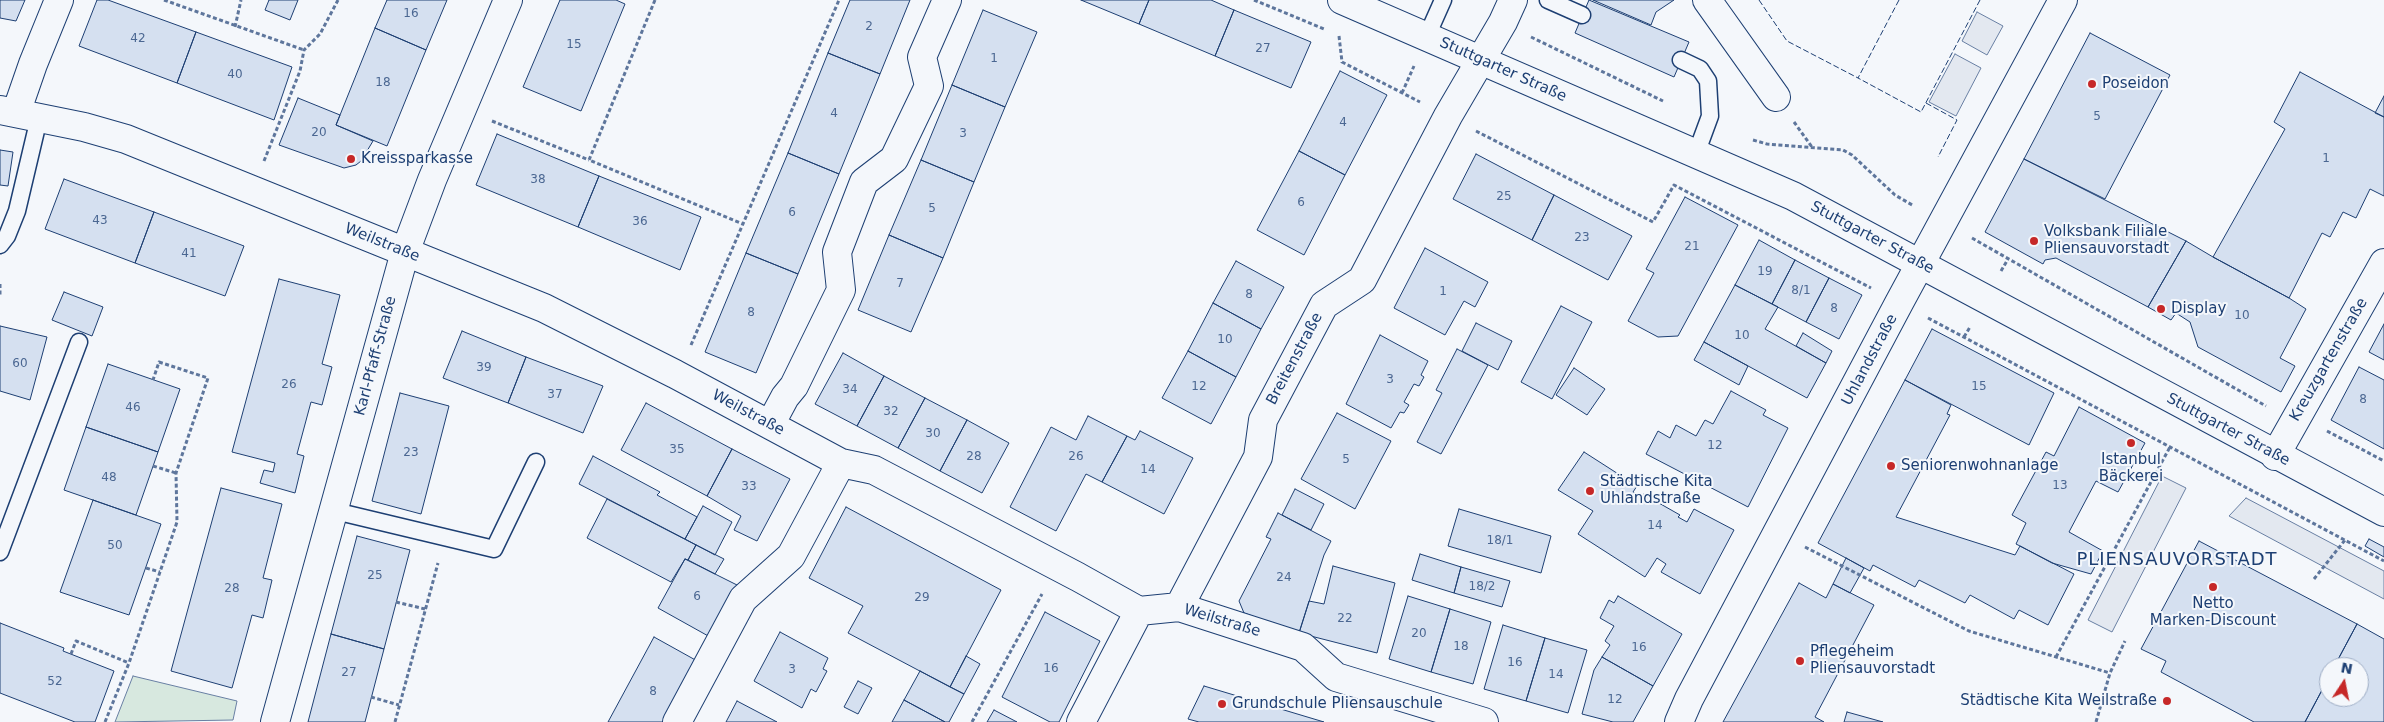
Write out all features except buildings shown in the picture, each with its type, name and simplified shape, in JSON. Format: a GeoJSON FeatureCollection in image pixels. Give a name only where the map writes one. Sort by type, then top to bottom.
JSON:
{"type":"FeatureCollection","features":[{"type":"Feature","properties":{"kind":"street"},"geometry":{"type":"LineString","coordinates":[[19,114],[33,64],[59,0]]}},
{"type":"Feature","properties":{"kind":"street","name":"Karl-Pfaff-Straße"},"geometry":{"type":"LineString","coordinates":[[275,722],[335,511],[405,252],[462,108],[508,0]]}},
{"type":"Feature","properties":{"kind":"street"},"geometry":{"type":"LineString","coordinates":[[770,425],[785,397],[794,386],[842,290],[837,252],[864,182],[894,159],[929,86],[922,57],[947,0]]}},
{"type":"Feature","properties":{"kind":"street","name":"Stuttgarter Straße"},"geometry":{"type":"LineString","coordinates":[[1342,0],[1792,196],[2275,456],[2384,512]]}},
{"type":"Feature","properties":{"kind":"street","name":"Breitenstraße"},"geometry":{"type":"LineString","coordinates":[[1179,607],[1260,453],[1263,420],[1324,305],[1362,280],[1448,116],[1481,61],[1513,0]]}},
{"type":"Feature","properties":{"kind":"street"},"geometry":{"type":"LineString","coordinates":[[1707,0],[1776,97]]}},
{"type":"Feature","properties":{"kind":"street","name":"Uhlandstraße"},"geometry":{"type":"LineString","coordinates":[[1679,722],[1689,699],[1779,533],[1899,303],[2064,0]]}},
{"type":"Feature","properties":{"kind":"street","name":"Weilstraße"},"geometry":{"type":"LineString","coordinates":[[19,114],[106,132],[544,308],[675,374],[841,463],[874,470],[1139,611],[1179,607],[1303,647],[1331,675],[1484,722]]}},
{"type":"Feature","properties":{"kind":"street","name":"Kreuzgartenstraße"},"geometry":{"type":"LineString","coordinates":[[2275,456],[2384,263]]}},
{"type":"Feature","properties":{"kind":"street"},"geometry":{"type":"LineString","coordinates":[[677,722],[743,599],[791,556],[841,463]]}},
{"type":"Feature","properties":{"kind":"street"},"geometry":{"type":"LineString","coordinates":[[1081,722],[1139,611]]}},
{"type":"Feature","properties":{"kind":"lane"},"geometry":{"type":"LineString","coordinates":[[1427,36],[1443,0]]}},
{"type":"Feature","properties":{"kind":"lane"},"geometry":{"type":"LineString","coordinates":[[1548,0],[1582,16]]}},
{"type":"Feature","properties":{"kind":"lane"},"geometry":{"type":"LineString","coordinates":[[1681,60],[1700,69],[1708,81],[1710,116],[1696,154]]}},
{"type":"Feature","properties":{"kind":"lane"},"geometry":{"type":"LineString","coordinates":[[0,246],[7,236],[17,211],[19,114]]}},
{"type":"Feature","properties":{"kind":"lane"},"geometry":{"type":"LineString","coordinates":[[0,552],[80,342]]}},
{"type":"Feature","properties":{"kind":"lane"},"geometry":{"type":"LineString","coordinates":[[335,511],[494,549],[536,462]]}},
{"type":"Feature","properties":{"kind":"path"},"geometry":{"type":"LineString","coordinates":[[164,0],[235,27],[304,50]]}},
{"type":"Feature","properties":{"kind":"path"},"geometry":{"type":"LineString","coordinates":[[235,27],[241,0]]}},
{"type":"Feature","properties":{"kind":"path"},"geometry":{"type":"LineString","coordinates":[[253,190],[300,71],[304,50],[320,34],[338,0]]}},
{"type":"Feature","properties":{"kind":"path"},"geometry":{"type":"LineString","coordinates":[[589,160],[656,0]]}},
{"type":"Feature","properties":{"kind":"path"},"geometry":{"type":"LineString","coordinates":[[675,374],[694,338],[839,0]]}},
{"type":"Feature","properties":{"kind":"path"},"geometry":{"type":"LineString","coordinates":[[1254,0],[1339,36],[1342,62],[1653,222],[1674,185],[2384,561]]}},
{"type":"Feature","properties":{"kind":"path"},"geometry":{"type":"LineString","coordinates":[[462,108],[742,224]]}},
{"type":"Feature","properties":{"kind":"path"},"geometry":{"type":"LineString","coordinates":[[1944,223],[2267,406],[2322,429],[2384,462]]}},
{"type":"Feature","properties":{"kind":"path"},"geometry":{"type":"LineString","coordinates":[[0,284],[0,297]]}},
{"type":"Feature","properties":{"kind":"path"},"geometry":{"type":"LineString","coordinates":[[105,722],[129,662],[177,522],[176,473],[208,378],[159,362],[153,380]]}},
{"type":"Feature","properties":{"kind":"path"},"geometry":{"type":"LineString","coordinates":[[2056,657],[2170,447]]}},
{"type":"Feature","properties":{"kind":"path"},"geometry":{"type":"LineString","coordinates":[[153,466],[176,473]]}},
{"type":"Feature","properties":{"kind":"path"},"geometry":{"type":"LineString","coordinates":[[1779,533],[1969,631],[2110,673]]}},
{"type":"Feature","properties":{"kind":"path"},"geometry":{"type":"LineString","coordinates":[[395,722],[445,537]]}},
{"type":"Feature","properties":{"kind":"path"},"geometry":{"type":"LineString","coordinates":[[2314,579],[2346,540]]}},
{"type":"Feature","properties":{"kind":"path"},"geometry":{"type":"LineString","coordinates":[[972,722],[1056,567]]}},
{"type":"Feature","properties":{"kind":"path"},"geometry":{"type":"LineString","coordinates":[[146,568],[160,572]]}},
{"type":"Feature","properties":{"kind":"path"},"geometry":{"type":"LineString","coordinates":[[396,602],[425,609]]}},
{"type":"Feature","properties":{"kind":"path"},"geometry":{"type":"LineString","coordinates":[[71,654],[76,641],[129,662]]}},
{"type":"Feature","properties":{"kind":"path"},"geometry":{"type":"LineString","coordinates":[[2096,722],[2110,673],[2125,641]]}},
{"type":"Feature","properties":{"kind":"path"},"geometry":{"type":"LineString","coordinates":[[371,698],[399,705]]}},
{"type":"Feature","properties":{"kind":"shaded area"},"geometry":{"type":"Polygon","coordinates":[[[1977,12],[2003,26],[1987,55],[1962,41],[1977,12]]]}},
{"type":"Feature","properties":{"kind":"shaded area"},"geometry":{"type":"Polygon","coordinates":[[[1955,54],[1981,68],[1956,116],[1929,102],[1955,54]]]}},
{"type":"Feature","properties":{"kind":"shaded area"},"geometry":{"type":"Polygon","coordinates":[[[2162,476],[2186,488],[2112,632],[2088,620],[2162,476]]]}},
{"type":"Feature","properties":{"kind":"shaded area"},"geometry":{"type":"Polygon","coordinates":[[[2246,498],[2384,571],[2384,599],[2229,516],[2246,498]]]}},
{"type":"Feature","properties":{"kind":"shaded area"},"geometry":{"type":"Polygon","coordinates":[[[133,676],[237,701],[233,720],[115,722],[133,676]]]}},
{"type":"Feature","properties":{"kind":"fence"},"geometry":{"type":"LineString","coordinates":[[1759,0],[1787,41],[1858,78]]}},
{"type":"Feature","properties":{"kind":"fence"},"geometry":{"type":"LineString","coordinates":[[1899,0],[1858,78],[1921,112],[1980,0]]}},
{"type":"Feature","properties":{"kind":"fence"},"geometry":{"type":"LineString","coordinates":[[1926,103],[1957,120],[1938,157]]}},
{"type":"Feature","properties":{"kind":"place","name":"Poseidon"},"geometry":{"type":"Point","coordinates":[2092,84]}},
{"type":"Feature","properties":{"kind":"place","name":"Kreissparkasse"},"geometry":{"type":"Point","coordinates":[351,159]}},
{"type":"Feature","properties":{"kind":"place","name":"Volksbank Filiale Pliensauvorstadt"},"geometry":{"type":"Point","coordinates":[2034,241]}},
{"type":"Feature","properties":{"kind":"place","name":"Display"},"geometry":{"type":"Point","coordinates":[2161,309]}},
{"type":"Feature","properties":{"kind":"place","name":"Istanbul Bäckerei"},"geometry":{"type":"Point","coordinates":[2131,443]}},
{"type":"Feature","properties":{"kind":"place","name":"Seniorenwohnanlage"},"geometry":{"type":"Point","coordinates":[1891,466]}},
{"type":"Feature","properties":{"kind":"place","name":"Städtische Kita Uhlandstraße"},"geometry":{"type":"Point","coordinates":[1590,491]}},
{"type":"Feature","properties":{"kind":"place","name":"Netto Marken-Discount"},"geometry":{"type":"Point","coordinates":[2213,587]}},
{"type":"Feature","properties":{"kind":"place","name":"Pflegeheim Pliensauvorstadt"},"geometry":{"type":"Point","coordinates":[1800,661]}},
{"type":"Feature","properties":{"kind":"place","name":"Städtische Kita Weilstraße"},"geometry":{"type":"Point","coordinates":[2167,701]}},
{"type":"Feature","properties":{"kind":"place","name":"Grundschule Pliensauschule"},"geometry":{"type":"Point","coordinates":[1222,704]}},
{"type":"Feature","properties":{"kind":"district","name":"PLIENSAUVORSTADT"},"geometry":{"type":"Point","coordinates":[2177,560]}}]}
